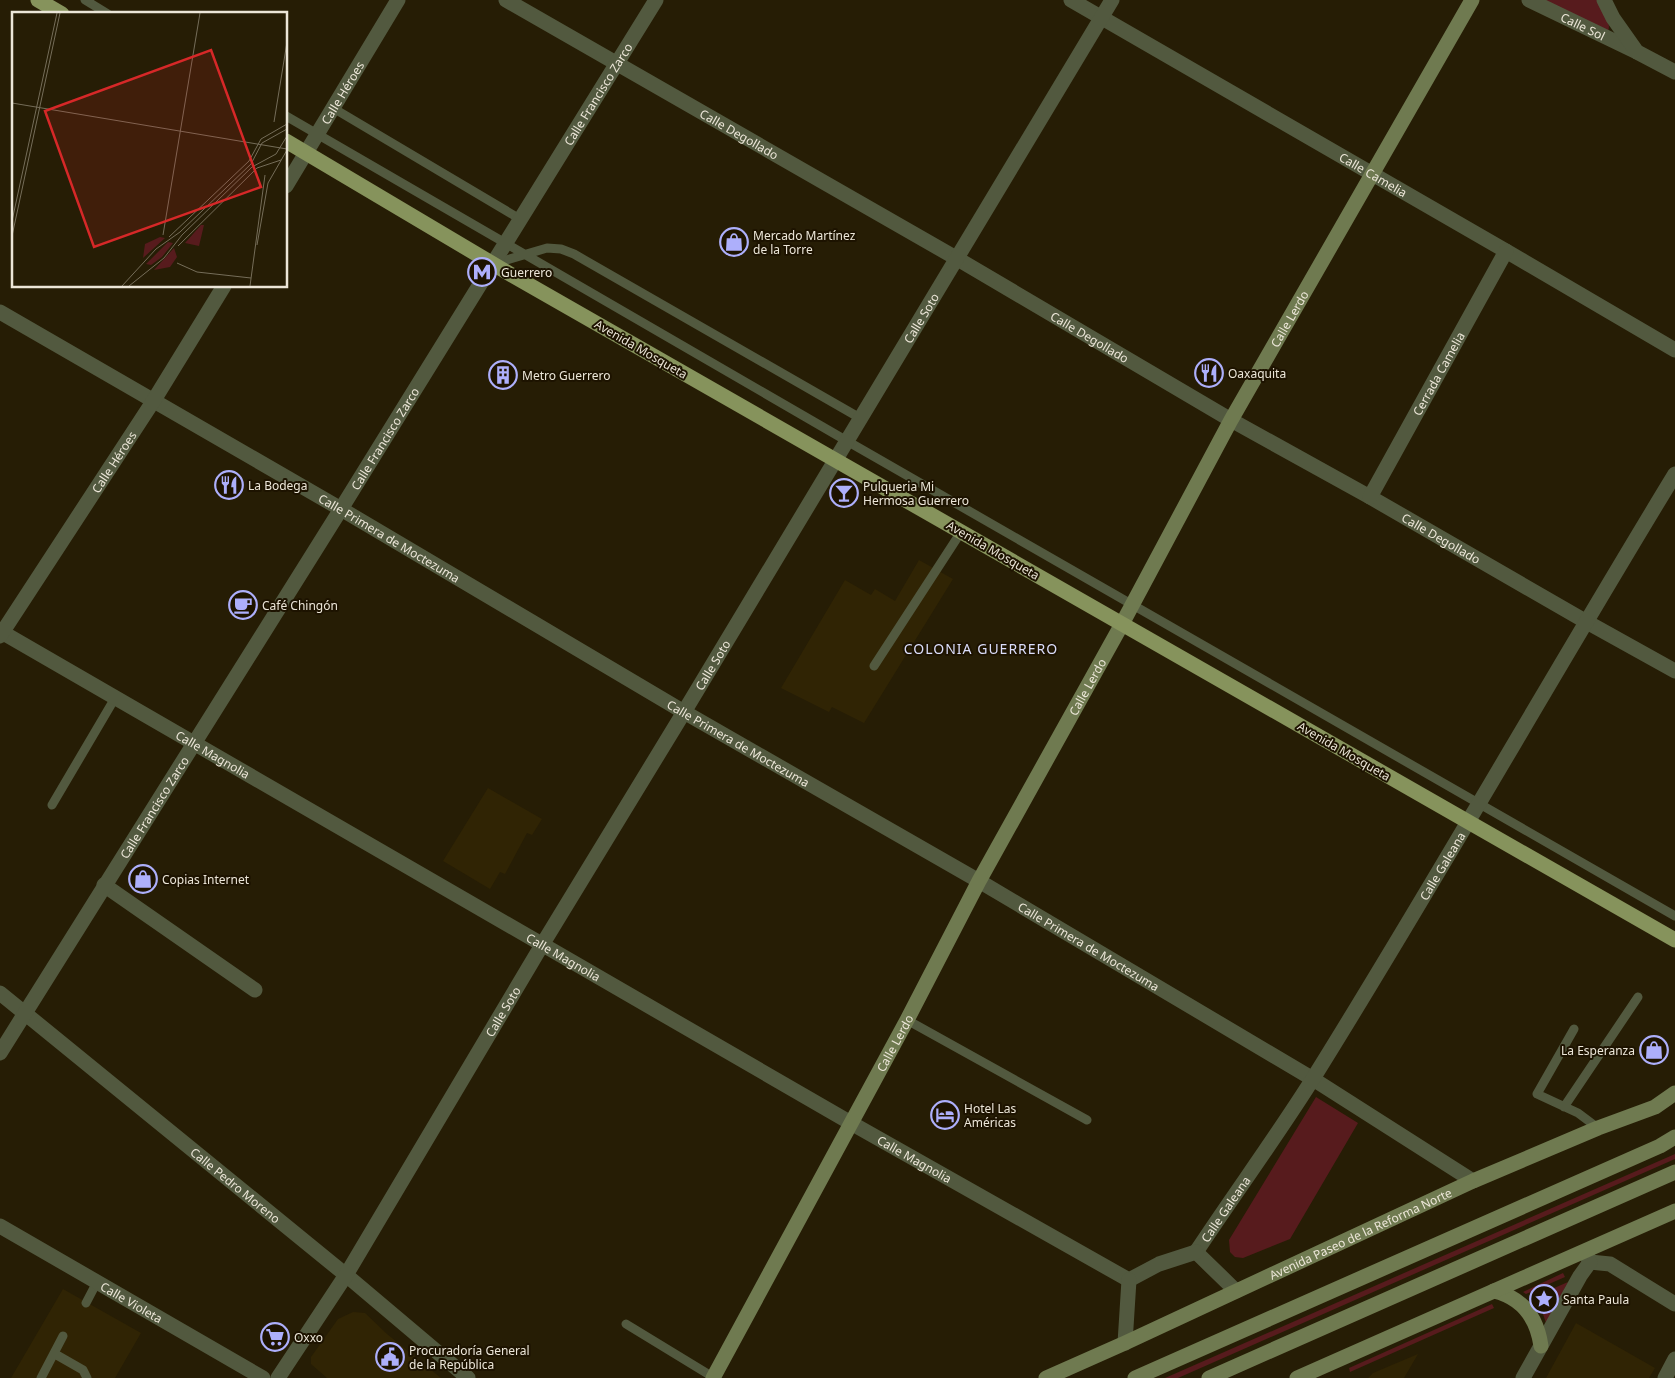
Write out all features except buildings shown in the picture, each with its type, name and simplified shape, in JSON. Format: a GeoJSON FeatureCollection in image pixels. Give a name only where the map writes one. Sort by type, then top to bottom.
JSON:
{"type":"FeatureCollection","features":[{"type":"Feature","properties":{"kind":"main road"},"geometry":{"type":"LineString","coordinates":[[38,0],[59,12]]}},
{"type":"Feature","properties":{"kind":"main road","name":"Avenida Mosqueta"},"geometry":{"type":"LineString","coordinates":[[288,143],[493,264],[1675,940]]}},
{"type":"Feature","properties":{"kind":"street","name":"Calle Héroes"},"geometry":{"type":"LineString","coordinates":[[288,183],[398,0]]}},
{"type":"Feature","properties":{"kind":"street","name":"Calle Degollado"},"geometry":{"type":"LineString","coordinates":[[506,0],[956,258],[1231,420],[1370,496],[1675,671]]}},
{"type":"Feature","properties":{"kind":"street","name":"Calle Francisco Zarco"},"geometry":{"type":"LineString","coordinates":[[0,1053],[341,509],[656,0]]}},
{"type":"Feature","properties":{"kind":"street","name":"Calle Camelia"},"geometry":{"type":"LineString","coordinates":[[1071,0],[1675,350]]}},
{"type":"Feature","properties":{"kind":"street","name":"Calle Soto"},"geometry":{"type":"LineString","coordinates":[[278,1378],[346,1275],[542,945],[1112,0]]}},
{"type":"Feature","properties":{"kind":"street","name":"Calle Lerdo"},"geometry":{"type":"LineString","coordinates":[[713,1378],[907,1020],[979,881],[1122,624],[1231,420],[1472,0]]}},
{"type":"Feature","properties":{"kind":"street","name":"Calle Sol"},"geometry":{"type":"LineString","coordinates":[[1529,0],[1675,72]]}},
{"type":"Feature","properties":{"kind":"street","name":"Calle Sol"},"geometry":{"type":"LineString","coordinates":[[1604,0],[1613,18],[1637,52]]}},
{"type":"Feature","properties":{"kind":"street","name":"Cerrada Camelia"},"geometry":{"type":"LineString","coordinates":[[1370,496],[1506,251]]}},
{"type":"Feature","properties":{"kind":"street","name":"Calle Héroes"},"geometry":{"type":"LineString","coordinates":[[1,633],[154,400],[223,288]]}},
{"type":"Feature","properties":{"kind":"street","name":"Calle Primera de Moctezuma"},"geometry":{"type":"LineString","coordinates":[[0,312],[341,509],[684,712],[979,881],[1313,1079],[1473,1181]]}},
{"type":"Feature","properties":{"kind":"street","name":"Calle Galeana"},"geometry":{"type":"LineString","coordinates":[[1196,1252],[1313,1079],[1480,804],[1585,621],[1675,474]]}},
{"type":"Feature","properties":{"kind":"street","name":"Calle Magnolia"},"geometry":{"type":"LineString","coordinates":[[1,633],[851,1123],[1128,1280]]}},
{"type":"Feature","properties":{"kind":"street"},"geometry":{"type":"LineString","coordinates":[[104,885],[255,990]]}},
{"type":"Feature","properties":{"kind":"street","name":"Calle Pedro Moreno"},"geometry":{"type":"LineString","coordinates":[[0,993],[346,1275],[468,1378]]}},
{"type":"Feature","properties":{"kind":"street","name":"Avenida Paseo de la Reforma Norte"},"geometry":{"type":"LineString","coordinates":[[1046,1378],[1236,1292],[1473,1181],[1598,1128],[1655,1107],[1675,1093]]}},
{"type":"Feature","properties":{"kind":"street"},"geometry":{"type":"LineString","coordinates":[[1135,1378],[1660,1146],[1675,1137]]}},
{"type":"Feature","properties":{"kind":"street"},"geometry":{"type":"LineString","coordinates":[[1208,1378],[1675,1172]]}},
{"type":"Feature","properties":{"kind":"street"},"geometry":{"type":"LineString","coordinates":[[1298,1378],[1494,1291],[1588,1256],[1675,1210]]}},
{"type":"Feature","properties":{"kind":"street","name":"Calle Violeta"},"geometry":{"type":"LineString","coordinates":[[0,1226],[263,1378]]}},
{"type":"Feature","properties":{"kind":"street"},"geometry":{"type":"LineString","coordinates":[[1125,1343],[1128,1280],[1159,1264],[1196,1252],[1236,1292]]}},
{"type":"Feature","properties":{"kind":"street"},"geometry":{"type":"LineString","coordinates":[[1588,1256],[1610,1264],[1675,1304]]}},
{"type":"Feature","properties":{"kind":"street"},"geometry":{"type":"LineString","coordinates":[[1524,1378],[1580,1276],[1588,1256]]}},
{"type":"Feature","properties":{"kind":"street"},"geometry":{"type":"LineString","coordinates":[[1494,1291],[1519,1301],[1528,1310],[1538,1330],[1541,1346]]}},
{"type":"Feature","properties":{"kind":"street"},"geometry":{"type":"LineString","coordinates":[[1665,1378],[1675,1359]]}},
{"type":"Feature","properties":{"kind":"lane"},"geometry":{"type":"LineString","coordinates":[[85,0],[105,12]]}},
{"type":"Feature","properties":{"kind":"lane"},"geometry":{"type":"LineString","coordinates":[[333,108],[520,220]]}},
{"type":"Feature","properties":{"kind":"lane"},"geometry":{"type":"LineString","coordinates":[[288,117],[524,255],[1675,916]]}},
{"type":"Feature","properties":{"kind":"lane"},"geometry":{"type":"LineString","coordinates":[[493,264],[547,248],[560,248],[574,254],[860,418]]}},
{"type":"Feature","properties":{"kind":"lane"},"geometry":{"type":"LineString","coordinates":[[874,666],[961,532]]}},
{"type":"Feature","properties":{"kind":"lane"},"geometry":{"type":"LineString","coordinates":[[52,805],[115,698]]}},
{"type":"Feature","properties":{"kind":"lane"},"geometry":{"type":"LineString","coordinates":[[1564,1107],[1638,997]]}},
{"type":"Feature","properties":{"kind":"lane"},"geometry":{"type":"LineString","coordinates":[[907,1020],[1086,1120]]}},
{"type":"Feature","properties":{"kind":"lane"},"geometry":{"type":"LineString","coordinates":[[1574,1029],[1537,1094],[1578,1113],[1598,1128]]}},
{"type":"Feature","properties":{"kind":"lane"},"geometry":{"type":"LineString","coordinates":[[86,1303],[98,1282]]}},
{"type":"Feature","properties":{"kind":"lane"},"geometry":{"type":"LineString","coordinates":[[626,1324],[713,1378]]}},
{"type":"Feature","properties":{"kind":"lane"},"geometry":{"type":"LineString","coordinates":[[41,1378],[63,1336]]}},
{"type":"Feature","properties":{"kind":"lane"},"geometry":{"type":"LineString","coordinates":[[55,1354],[83,1370],[87,1378]]}},
{"type":"Feature","properties":{"kind":"shaded area"},"geometry":{"type":"Polygon","coordinates":[[[1542,0],[1602,0],[1609,26],[1608,34],[1542,0]]]}},
{"type":"Feature","properties":{"kind":"shaded area"},"geometry":{"type":"Polygon","coordinates":[[[919,560],[953,579],[864,723],[832,707],[829,712],[781,688],[845,580],[871,595],[875,589],[895,601],[919,560]]]}},
{"type":"Feature","properties":{"kind":"shaded area"},"geometry":{"type":"Polygon","coordinates":[[[488,788],[542,819],[532,835],[527,833],[505,874],[500,872],[490,889],[443,861],[488,788]]]}},
{"type":"Feature","properties":{"kind":"shaded area"},"geometry":{"type":"Polygon","coordinates":[[[1316,1097],[1358,1123],[1290,1239],[1243,1258],[1235,1257],[1230,1252],[1229,1240],[1316,1097]]]}},
{"type":"Feature","properties":{"kind":"shaded area"},"geometry":{"type":"Polygon","coordinates":[[[1675,1154],[1675,1159],[1178,1378],[1165,1378],[1675,1154]]]}},
{"type":"Feature","properties":{"kind":"shaded area"},"geometry":{"type":"Polygon","coordinates":[[[1563,1273],[1565,1277],[1526,1294],[1523,1292],[1563,1273]]]}},
{"type":"Feature","properties":{"kind":"shaded area"},"geometry":{"type":"Polygon","coordinates":[[[1568,1282],[1546,1323],[1542,1311],[1531,1298],[1568,1282]]]}},
{"type":"Feature","properties":{"kind":"shaded area"},"geometry":{"type":"Polygon","coordinates":[[[63,1289],[141,1333],[115,1378],[11,1378],[63,1289]]]}},
{"type":"Feature","properties":{"kind":"shaded area"},"geometry":{"type":"Polygon","coordinates":[[[1492,1304],[1494,1308],[1350,1372],[1349,1368],[1492,1304]]]}},
{"type":"Feature","properties":{"kind":"shaded area"},"geometry":{"type":"Polygon","coordinates":[[[353,1312],[365,1313],[387,1334],[441,1378],[327,1378],[311,1364],[311,1357],[338,1319],[353,1312]]]}},
{"type":"Feature","properties":{"kind":"shaded area"},"geometry":{"type":"Polygon","coordinates":[[[1576,1323],[1655,1368],[1649,1378],[1546,1378],[1576,1323]]]}},
{"type":"Feature","properties":{"kind":"shaded area"},"geometry":{"type":"Polygon","coordinates":[[[1418,1354],[1404,1378],[1368,1378],[1373,1373],[1418,1354]]]}},
{"type":"Feature","properties":{"kind":"place","name":"Mercado Martínez de la Torre"},"geometry":{"type":"Point","coordinates":[734,242]}},
{"type":"Feature","properties":{"kind":"place","name":"Guerrero"},"geometry":{"type":"Point","coordinates":[482,272]}},
{"type":"Feature","properties":{"kind":"place","name":"Oaxaquita"},"geometry":{"type":"Point","coordinates":[1209,373]}},
{"type":"Feature","properties":{"kind":"place","name":"Metro Guerrero"},"geometry":{"type":"Point","coordinates":[503,375]}},
{"type":"Feature","properties":{"kind":"place","name":"La Bodega"},"geometry":{"type":"Point","coordinates":[229,485]}},
{"type":"Feature","properties":{"kind":"place","name":"Pulqueria Mi Hermosa Guerrero"},"geometry":{"type":"Point","coordinates":[844,493]}},
{"type":"Feature","properties":{"kind":"place","name":"Café Chingón"},"geometry":{"type":"Point","coordinates":[243,605]}},
{"type":"Feature","properties":{"kind":"place","name":"Copias Internet"},"geometry":{"type":"Point","coordinates":[143,879]}},
{"type":"Feature","properties":{"kind":"place","name":"La Esperanza"},"geometry":{"type":"Point","coordinates":[1654,1050]}},
{"type":"Feature","properties":{"kind":"place","name":"Hotel Las Américas"},"geometry":{"type":"Point","coordinates":[945,1115]}},
{"type":"Feature","properties":{"kind":"place","name":"Santa Paula"},"geometry":{"type":"Point","coordinates":[1544,1299]}},
{"type":"Feature","properties":{"kind":"place","name":"Oxxo"},"geometry":{"type":"Point","coordinates":[275,1337]}},
{"type":"Feature","properties":{"kind":"place","name":"Procuradoría General de la República"},"geometry":{"type":"Point","coordinates":[390,1357]}},
{"type":"Feature","properties":{"kind":"district","name":"COLONIA GUERRERO"},"geometry":{"type":"Point","coordinates":[981,648]}}]}
